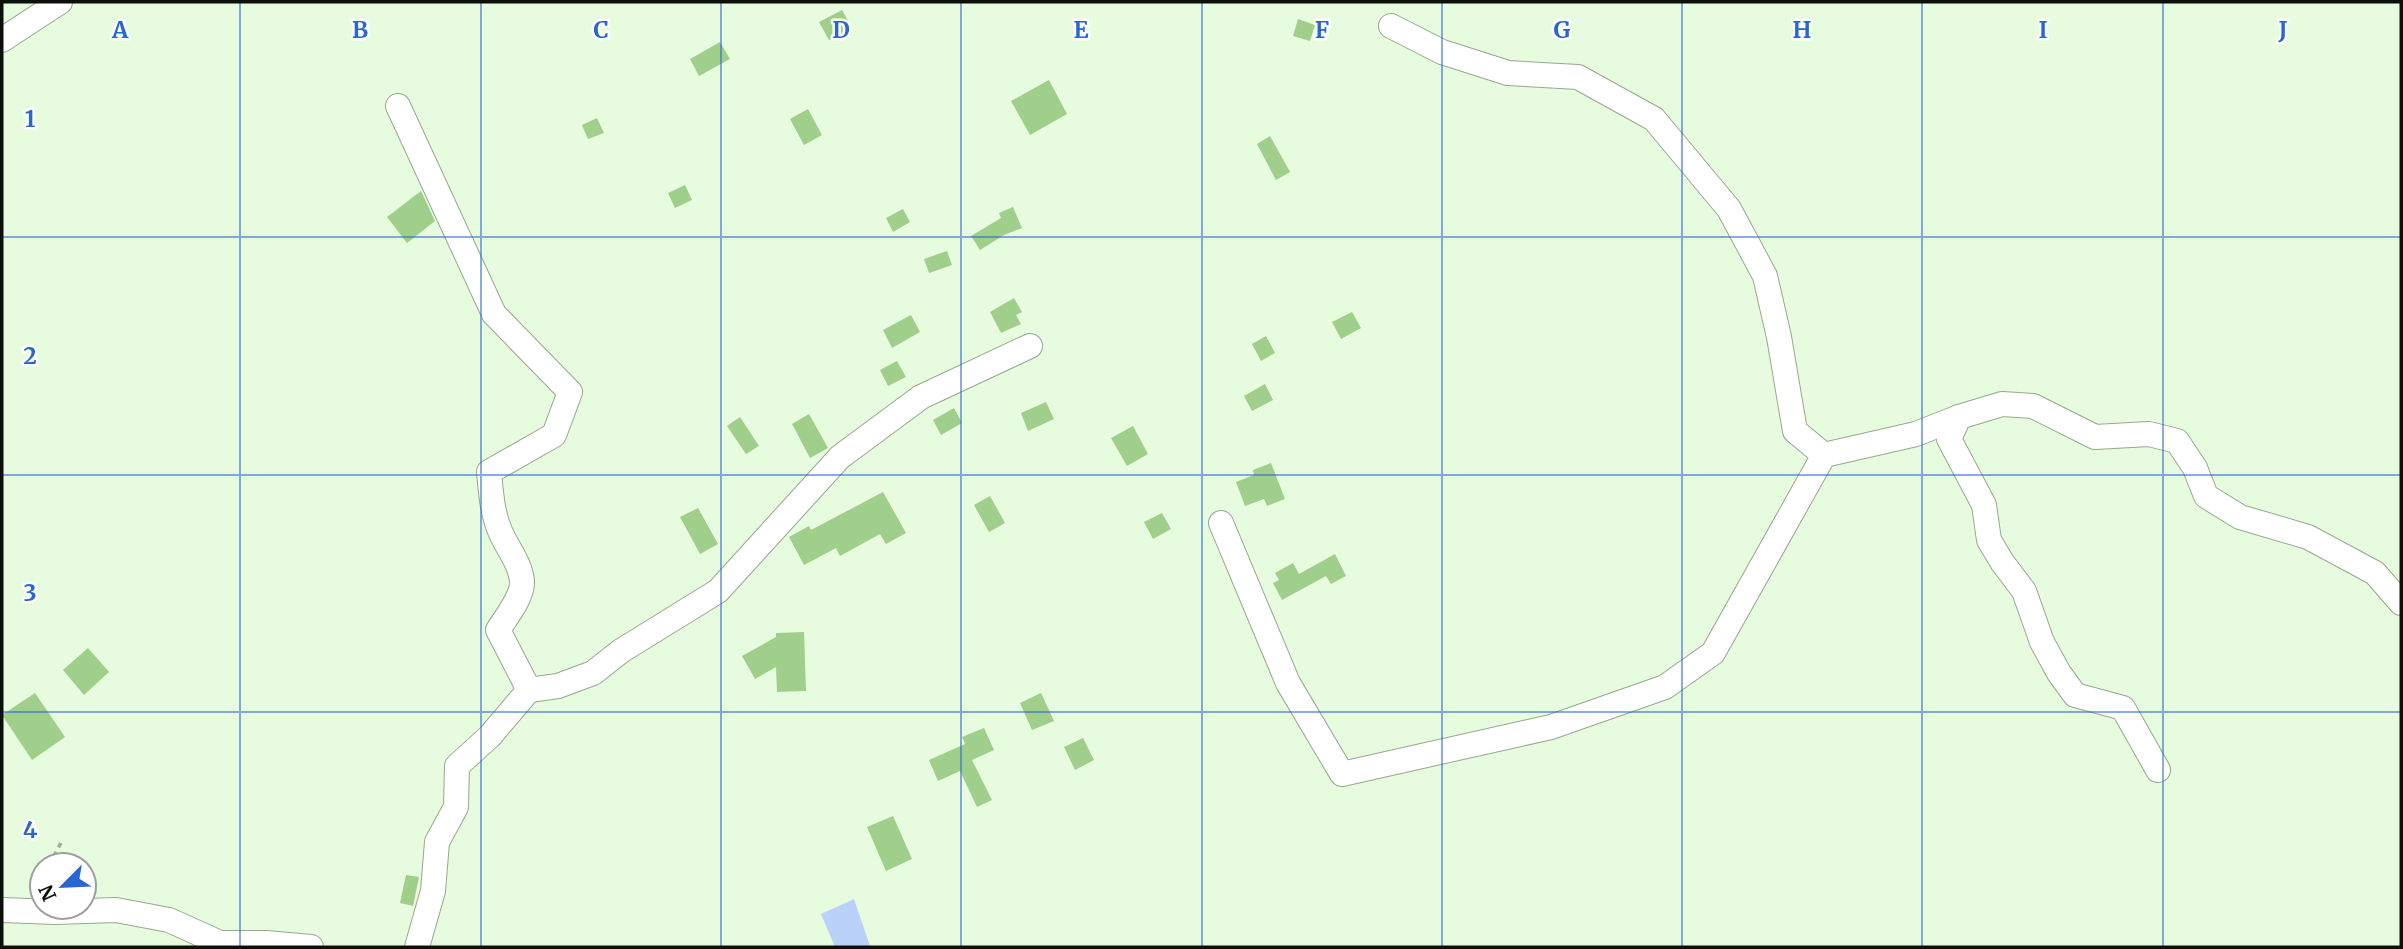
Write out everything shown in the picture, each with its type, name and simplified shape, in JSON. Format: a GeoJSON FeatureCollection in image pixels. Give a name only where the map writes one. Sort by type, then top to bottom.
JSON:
{"type":"FeatureCollection","features":[{"type":"Feature","properties":{"kind":"street"},"geometry":{"type":"LineString","coordinates":[[2,40],[60,2]]}},
{"type":"Feature","properties":{"kind":"street"},"geometry":{"type":"LineString","coordinates":[[1391,26],[1441,52],[1508,73],[1578,76],[1654,119],[1729,209],[1765,276],[1795,430],[1824,455]]}},
{"type":"Feature","properties":{"kind":"street"},"geometry":{"type":"LineString","coordinates":[[398,106],[494,314],[570,392],[554,435],[489,472],[492,505],[500,532],[513,554],[522,583],[517,599],[498,630],[529,690]]}},
{"type":"Feature","properties":{"kind":"street"},"geometry":{"type":"LineString","coordinates":[[417,947],[433,891],[436,842],[456,807],[457,766],[489,736],[529,690],[558,686],[593,673],[621,651],[718,592],[840,457],[921,397],[1030,346]]}},
{"type":"Feature","properties":{"kind":"street"},"geometry":{"type":"LineString","coordinates":[[1220,523],[1288,683],[1342,774],[1551,727],[1665,687],[1713,653],[1824,455],[1916,434],[2002,404],[2033,405],[2095,437],[2149,434],[2177,441],[2194,468],[2206,496],[2240,517],[2308,537],[2375,573],[2401,603]]}},
{"type":"Feature","properties":{"kind":"street"},"geometry":{"type":"LineString","coordinates":[[1959,417],[1949,439],[1984,505],[1989,540],[2024,591],[2042,642],[2059,673],[2075,695],[2123,708],[2158,770]]}},
{"type":"Feature","properties":{"kind":"street"},"geometry":{"type":"LineString","coordinates":[[2,910],[55,912],[116,909],[169,920],[220,943],[311,947]]}},
{"type":"Feature","properties":{"kind":"path"},"geometry":{"type":"LineString","coordinates":[[57,851],[63,839]]}},
{"type":"Feature","properties":{"kind":"water"},"geometry":{"type":"Polygon","coordinates":[[[854,899],[870,946],[835,947],[821,914],[854,899]]]}},
{"type":"Feature","properties":{"kind":"building"},"geometry":{"type":"Polygon","coordinates":[[[842,10],[852,28],[829,40],[819,22],[842,10]]]}},
{"type":"Feature","properties":{"kind":"building"},"geometry":{"type":"Polygon","coordinates":[[[1298,19],[1315,25],[1310,41],[1293,36],[1298,19]]]}},
{"type":"Feature","properties":{"kind":"building"},"geometry":{"type":"Polygon","coordinates":[[[720,42],[730,59],[699,76],[690,59],[720,42]]]}},
{"type":"Feature","properties":{"kind":"building"},"geometry":{"type":"Polygon","coordinates":[[[1049,80],[1067,114],[1030,135],[1011,101],[1049,80]]]}},
{"type":"Feature","properties":{"kind":"building"},"geometry":{"type":"Polygon","coordinates":[[[808,109],[822,135],[804,145],[790,119],[808,109]]]}},
{"type":"Feature","properties":{"kind":"building"},"geometry":{"type":"Polygon","coordinates":[[[597,118],[604,133],[588,139],[582,125],[597,118]]]}},
{"type":"Feature","properties":{"kind":"building"},"geometry":{"type":"Polygon","coordinates":[[[1270,136],[1290,172],[1276,180],[1257,144],[1270,136]]]}},
{"type":"Feature","properties":{"kind":"building"},"geometry":{"type":"Polygon","coordinates":[[[685,185],[692,200],[675,208],[668,193],[685,185]]]}},
{"type":"Feature","properties":{"kind":"building"},"geometry":{"type":"Polygon","coordinates":[[[421,191],[435,221],[407,243],[387,217],[421,191]]]}},
{"type":"Feature","properties":{"kind":"building"},"geometry":{"type":"Polygon","coordinates":[[[1013,207],[1022,228],[1004,235],[980,250],[971,236],[1001,218],[999,213],[1013,207]]]}},
{"type":"Feature","properties":{"kind":"building"},"geometry":{"type":"Polygon","coordinates":[[[903,209],[910,222],[893,232],[886,218],[903,209]]]}},
{"type":"Feature","properties":{"kind":"building"},"geometry":{"type":"Polygon","coordinates":[[[947,251],[952,265],[929,273],[924,259],[947,251]]]}},
{"type":"Feature","properties":{"kind":"building"},"geometry":{"type":"Polygon","coordinates":[[[1014,298],[1022,312],[1016,315],[1021,324],[1001,333],[990,312],[1014,298]]]}},
{"type":"Feature","properties":{"kind":"building"},"geometry":{"type":"Polygon","coordinates":[[[1352,312],[1361,328],[1341,339],[1332,322],[1352,312]]]}},
{"type":"Feature","properties":{"kind":"building"},"geometry":{"type":"Polygon","coordinates":[[[911,315],[920,332],[892,348],[883,330],[911,315]]]}},
{"type":"Feature","properties":{"kind":"building"},"geometry":{"type":"Polygon","coordinates":[[[1266,336],[1275,353],[1261,361],[1252,344],[1266,336]]]}},
{"type":"Feature","properties":{"kind":"building"},"geometry":{"type":"Polygon","coordinates":[[[897,361],[906,377],[888,386],[880,370],[897,361]]]}},
{"type":"Feature","properties":{"kind":"building"},"geometry":{"type":"Polygon","coordinates":[[[1265,384],[1273,400],[1252,411],[1244,396],[1265,384]]]}},
{"type":"Feature","properties":{"kind":"building"},"geometry":{"type":"Polygon","coordinates":[[[1046,402],[1054,419],[1028,431],[1021,413],[1046,402]]]}},
{"type":"Feature","properties":{"kind":"building"},"geometry":{"type":"Polygon","coordinates":[[[954,408],[962,423],[941,435],[933,420],[954,408]]]}},
{"type":"Feature","properties":{"kind":"building"},"geometry":{"type":"Polygon","coordinates":[[[809,414],[828,448],[810,458],[792,424],[809,414]]]}},
{"type":"Feature","properties":{"kind":"building"},"geometry":{"type":"Polygon","coordinates":[[[740,417],[759,446],[746,454],[727,426],[740,417]]]}},
{"type":"Feature","properties":{"kind":"building"},"geometry":{"type":"Polygon","coordinates":[[[1133,426],[1148,454],[1127,466],[1111,438],[1133,426]]]}},
{"type":"Feature","properties":{"kind":"building"},"geometry":{"type":"Polygon","coordinates":[[[1271,463],[1285,499],[1267,506],[1264,499],[1245,506],[1236,482],[1254,475],[1253,470],[1271,463]]]}},
{"type":"Feature","properties":{"kind":"building"},"geometry":{"type":"Polygon","coordinates":[[[883,492],[906,533],[886,544],[880,534],[840,556],[836,548],[804,565],[789,537],[809,526],[811,530],[883,492]]]}},
{"type":"Feature","properties":{"kind":"building"},"geometry":{"type":"Polygon","coordinates":[[[990,496],[1005,523],[989,532],[974,505],[990,496]]]}},
{"type":"Feature","properties":{"kind":"building"},"geometry":{"type":"Polygon","coordinates":[[[698,508],[718,544],[700,554],[680,517],[698,508]]]}},
{"type":"Feature","properties":{"kind":"building"},"geometry":{"type":"Polygon","coordinates":[[[1162,513],[1171,529],[1153,539],[1144,522],[1162,513]]]}},
{"type":"Feature","properties":{"kind":"building"},"geometry":{"type":"Polygon","coordinates":[[[1335,554],[1346,576],[1331,584],[1326,576],[1282,600],[1273,583],[1279,580],[1275,573],[1293,563],[1299,574],[1335,554]]]}},
{"type":"Feature","properties":{"kind":"building"},"geometry":{"type":"Polygon","coordinates":[[[804,632],[806,691],[777,692],[776,667],[755,679],[742,656],[776,637],[776,633],[804,632]]]}},
{"type":"Feature","properties":{"kind":"building"},"geometry":{"type":"Polygon","coordinates":[[[88,648],[109,672],[84,695],[63,670],[88,648]]]}},
{"type":"Feature","properties":{"kind":"building"},"geometry":{"type":"Polygon","coordinates":[[[35,693],[65,737],[32,760],[2,715],[35,693]]]}},
{"type":"Feature","properties":{"kind":"building"},"geometry":{"type":"Polygon","coordinates":[[[1041,693],[1054,721],[1032,730],[1020,703],[1041,693]]]}},
{"type":"Feature","properties":{"kind":"building"},"geometry":{"type":"Polygon","coordinates":[[[984,728],[994,750],[972,760],[992,800],[977,807],[960,771],[938,781],[929,760],[965,744],[962,737],[984,728]]]}},
{"type":"Feature","properties":{"kind":"building"},"geometry":{"type":"Polygon","coordinates":[[[1083,738],[1094,760],[1075,770],[1064,747],[1083,738]]]}},
{"type":"Feature","properties":{"kind":"building"},"geometry":{"type":"Polygon","coordinates":[[[893,816],[912,859],[886,871],[867,827],[893,816]]]}},
{"type":"Feature","properties":{"kind":"building"},"geometry":{"type":"Polygon","coordinates":[[[406,875],[419,877],[413,906],[400,903],[406,875]]]}}]}
